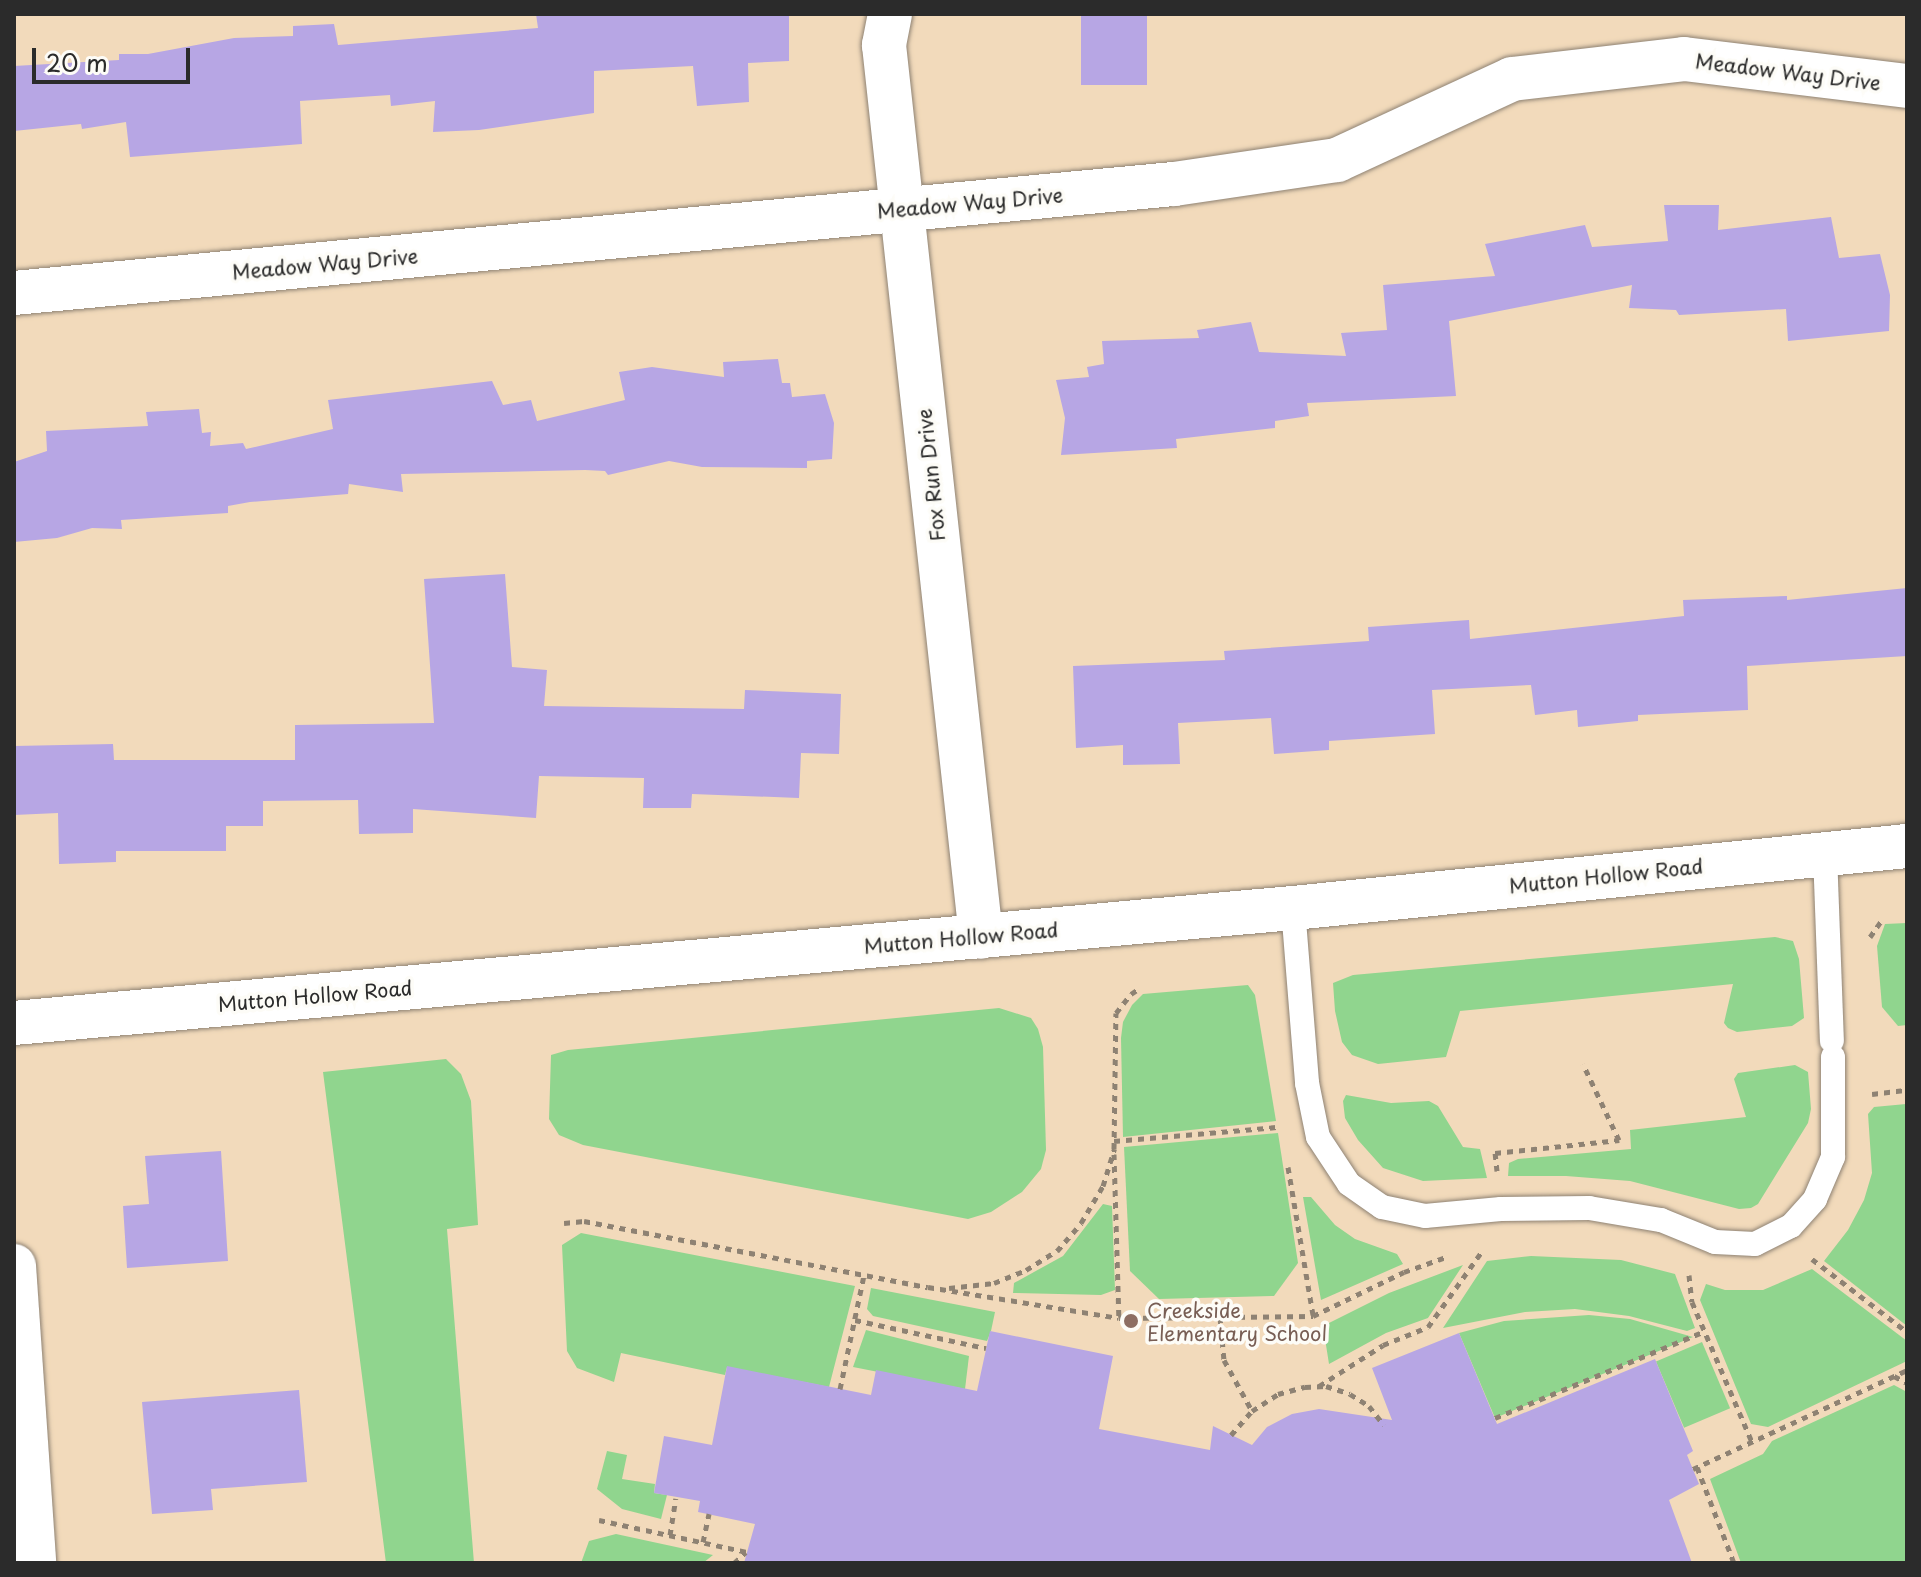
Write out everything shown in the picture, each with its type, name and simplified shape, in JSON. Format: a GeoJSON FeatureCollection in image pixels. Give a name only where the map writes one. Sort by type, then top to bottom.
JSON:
{"type":"FeatureCollection","features":[{"type":"Feature","properties":{"kind":"street","name":"Fox Run Drive"},"geometry":{"type":"LineString","coordinates":[[890,14],[884,45],[981,937]]}},
{"type":"Feature","properties":{"kind":"street","name":"Meadow Way Drive"},"geometry":{"type":"LineString","coordinates":[[14,293],[1174,184],[1337,160],[1512,79],[1684,59],[1907,86]]}},
{"type":"Feature","properties":{"kind":"street","name":"Mutton Hollow Road"},"geometry":{"type":"LineString","coordinates":[[14,1023],[1293,908],[1907,846]]}},
{"type":"Feature","properties":{"kind":"street"},"geometry":{"type":"LineString","coordinates":[[14,1266],[34,1563]]}},
{"type":"Feature","properties":{"kind":"lane"},"geometry":{"type":"LineString","coordinates":[[1293,908],[1307,1083],[1318,1137],[1349,1184],[1382,1207],[1425,1216],[1501,1209],[1589,1208],[1661,1220],[1715,1242],[1755,1244],[1791,1226],[1815,1199],[1833,1157],[1825,853]]}},
{"type":"Feature","properties":{"kind":"path"},"geometry":{"type":"LineString","coordinates":[[1119,1318],[1113,1027],[1122,1003],[1140,988]]}},
{"type":"Feature","properties":{"kind":"path"},"geometry":{"type":"LineString","coordinates":[[1498,1176],[1495,1153],[1619,1140],[1583,1064]]}},
{"type":"Feature","properties":{"kind":"path"},"geometry":{"type":"LineString","coordinates":[[1864,1097],[1907,1090]]}},
{"type":"Feature","properties":{"kind":"path"},"geometry":{"type":"LineString","coordinates":[[1114,1145],[1281,1127],[1278,1111]]}},
{"type":"Feature","properties":{"kind":"path"},"geometry":{"type":"LineString","coordinates":[[928,1287],[962,1289],[994,1283],[1026,1270],[1057,1251],[1081,1223],[1103,1186],[1114,1145]]}},
{"type":"Feature","properties":{"kind":"path"},"geometry":{"type":"LineString","coordinates":[[1286,1158],[1313,1316]]}},
{"type":"Feature","properties":{"kind":"path"},"geometry":{"type":"LineString","coordinates":[[564,1223],[584,1221],[928,1287],[1119,1318],[1313,1316],[1404,1272],[1449,1256]]}},
{"type":"Feature","properties":{"kind":"path"},"geometry":{"type":"LineString","coordinates":[[1472,1251],[1491,1247]]}},
{"type":"Feature","properties":{"kind":"path"},"geometry":{"type":"LineString","coordinates":[[1231,1435],[1252,1411],[1278,1394],[1319,1386],[1383,1345],[1428,1327],[1483,1249]]}},
{"type":"Feature","properties":{"kind":"path"},"geometry":{"type":"LineString","coordinates":[[1802,1260],[1815,1249]]}},
{"type":"Feature","properties":{"kind":"path"},"geometry":{"type":"LineString","coordinates":[[1808,1256],[1907,1332]]}},
{"type":"Feature","properties":{"kind":"path"},"geometry":{"type":"LineString","coordinates":[[1700,1273],[1689,1270],[1692,1302],[1752,1442]]}},
{"type":"Feature","properties":{"kind":"path"},"geometry":{"type":"LineString","coordinates":[[840,1389],[864,1275]]}},
{"type":"Feature","properties":{"kind":"path"},"geometry":{"type":"LineString","coordinates":[[1220,1317],[1224,1360],[1252,1411]]}},
{"type":"Feature","properties":{"kind":"path"},"geometry":{"type":"LineString","coordinates":[[855,1320],[986,1348]]}},
{"type":"Feature","properties":{"kind":"path"},"geometry":{"type":"LineString","coordinates":[[1495,1418],[1705,1331]]}},
{"type":"Feature","properties":{"kind":"path"},"geometry":{"type":"LineString","coordinates":[[1734,1563],[1695,1467],[1907,1370]]}},
{"type":"Feature","properties":{"kind":"path"},"geometry":{"type":"LineString","coordinates":[[1893,1376],[1907,1383]]}},
{"type":"Feature","properties":{"kind":"path"},"geometry":{"type":"LineString","coordinates":[[1319,1386],[1350,1394],[1369,1406],[1384,1425]]}},
{"type":"Feature","properties":{"kind":"path"},"geometry":{"type":"LineString","coordinates":[[670,1535],[676,1498]]}},
{"type":"Feature","properties":{"kind":"path"},"geometry":{"type":"LineString","coordinates":[[703,1542],[709,1514]]}},
{"type":"Feature","properties":{"kind":"path"},"geometry":{"type":"LineString","coordinates":[[599,1520],[747,1552],[734,1563]]}},
{"type":"Feature","properties":{"kind":"green space"},"geometry":{"type":"Polygon","coordinates":[[[1907,923],[1907,1025],[1898,1026],[1882,1007],[1877,946],[1885,924],[1907,923]]]}},
{"type":"Feature","properties":{"kind":"green space"},"geometry":{"type":"Polygon","coordinates":[[[1775,937],[1793,941],[1799,959],[1804,1018],[1792,1026],[1737,1032],[1728,1028],[1724,1023],[1733,984],[1460,1011],[1446,1057],[1378,1064],[1352,1055],[1342,1042],[1335,1011],[1333,983],[1353,975],[1775,937]]]}},
{"type":"Feature","properties":{"kind":"green space"},"geometry":{"type":"Polygon","coordinates":[[[1248,985],[1255,995],[1276,1121],[1123,1137],[1121,1038],[1123,1022],[1132,1005],[1143,994],[1248,985]]]}},
{"type":"Feature","properties":{"kind":"green space"},"geometry":{"type":"Polygon","coordinates":[[[999,1008],[1031,1018],[1038,1029],[1043,1047],[1046,1150],[1041,1169],[1022,1192],[991,1212],[968,1219],[583,1145],[559,1135],[549,1119],[551,1055],[568,1050],[999,1008]]]}},
{"type":"Feature","properties":{"kind":"green space"},"geometry":{"type":"Polygon","coordinates":[[[446,1059],[461,1074],[471,1101],[478,1225],[447,1229],[474,1563],[386,1563],[323,1072],[446,1059]]]}},
{"type":"Feature","properties":{"kind":"green space"},"geometry":{"type":"Polygon","coordinates":[[[1795,1065],[1808,1072],[1811,1109],[1808,1123],[1758,1204],[1751,1208],[1739,1209],[1630,1181],[1508,1176],[1509,1163],[1518,1159],[1631,1149],[1630,1130],[1746,1117],[1734,1079],[1738,1073],[1795,1065]]]}},
{"type":"Feature","properties":{"kind":"green space"},"geometry":{"type":"Polygon","coordinates":[[[1346,1095],[1391,1103],[1429,1101],[1438,1106],[1463,1147],[1480,1149],[1487,1178],[1423,1181],[1383,1168],[1358,1140],[1345,1118],[1343,1101],[1346,1095]]]}},
{"type":"Feature","properties":{"kind":"green space"},"geometry":{"type":"Polygon","coordinates":[[[1906,1104],[1907,1326],[1824,1261],[1848,1230],[1864,1200],[1872,1173],[1868,1114],[1874,1107],[1906,1104]]]}},
{"type":"Feature","properties":{"kind":"green space"},"geometry":{"type":"Polygon","coordinates":[[[1278,1133],[1298,1263],[1274,1296],[1159,1299],[1130,1271],[1124,1147],[1278,1133]]]}},
{"type":"Feature","properties":{"kind":"green space"},"geometry":{"type":"Polygon","coordinates":[[[1303,1197],[1311,1197],[1335,1225],[1355,1239],[1397,1254],[1403,1264],[1321,1300],[1303,1197]]]}},
{"type":"Feature","properties":{"kind":"green space"},"geometry":{"type":"Polygon","coordinates":[[[1103,1204],[1112,1206],[1115,1290],[1101,1295],[1013,1293],[1014,1283],[1063,1256],[1103,1204]]]}},
{"type":"Feature","properties":{"kind":"green space"},"geometry":{"type":"Polygon","coordinates":[[[581,1233],[855,1286],[829,1387],[727,1367],[725,1375],[621,1353],[614,1382],[577,1368],[567,1351],[562,1245],[581,1233]]]}},
{"type":"Feature","properties":{"kind":"green space"},"geometry":{"type":"Polygon","coordinates":[[[1531,1256],[1621,1260],[1675,1274],[1695,1328],[1687,1331],[1629,1316],[1575,1309],[1525,1312],[1443,1328],[1487,1261],[1531,1256]]]}},
{"type":"Feature","properties":{"kind":"green space"},"geometry":{"type":"Polygon","coordinates":[[[1463,1265],[1428,1318],[1386,1333],[1329,1364],[1323,1326],[1389,1293],[1463,1265]]]}},
{"type":"Feature","properties":{"kind":"green space"},"geometry":{"type":"Polygon","coordinates":[[[1812,1269],[1907,1341],[1907,1361],[1768,1427],[1751,1424],[1700,1300],[1706,1284],[1725,1290],[1763,1290],[1812,1269]]]}},
{"type":"Feature","properties":{"kind":"green space"},"geometry":{"type":"Polygon","coordinates":[[[871,1288],[995,1312],[987,1341],[873,1316],[867,1309],[871,1288]]]}},
{"type":"Feature","properties":{"kind":"green space"},"geometry":{"type":"Polygon","coordinates":[[[1589,1315],[1630,1319],[1693,1337],[1495,1418],[1459,1333],[1504,1321],[1589,1315]]]}},
{"type":"Feature","properties":{"kind":"green space"},"geometry":{"type":"Polygon","coordinates":[[[866,1330],[969,1356],[965,1389],[853,1367],[866,1330]]]}},
{"type":"Feature","properties":{"kind":"green space"},"geometry":{"type":"Polygon","coordinates":[[[1702,1342],[1730,1408],[1684,1428],[1656,1362],[1702,1342]]]}},
{"type":"Feature","properties":{"kind":"green space"},"geometry":{"type":"Polygon","coordinates":[[[1894,1385],[1907,1392],[1907,1563],[1741,1563],[1710,1479],[1763,1454],[1772,1441],[1894,1385]]]}},
{"type":"Feature","properties":{"kind":"green space"},"geometry":{"type":"Polygon","coordinates":[[[607,1451],[627,1455],[622,1479],[655,1484],[654,1493],[667,1495],[661,1519],[622,1509],[597,1489],[607,1451]]]}},
{"type":"Feature","properties":{"kind":"green space"},"geometry":{"type":"Polygon","coordinates":[[[616,1534],[713,1555],[703,1563],[581,1563],[589,1541],[616,1534]]]}},
{"type":"Feature","properties":{"kind":"building"},"geometry":{"type":"Polygon","coordinates":[[[536,14],[789,14],[789,61],[748,63],[749,102],[697,106],[693,66],[594,71],[594,113],[479,130],[433,132],[435,101],[391,106],[390,95],[300,101],[302,144],[130,157],[126,122],[82,129],[81,124],[14,131],[14,66],[119,60],[119,54],[148,54],[234,38],[293,36],[293,26],[334,24],[338,45],[538,28],[536,14]]]}},
{"type":"Feature","properties":{"kind":"building"},"geometry":{"type":"Polygon","coordinates":[[[1081,14],[1147,14],[1147,85],[1081,85],[1081,14]]]}},
{"type":"Feature","properties":{"kind":"building"},"geometry":{"type":"Polygon","coordinates":[[[1664,205],[1719,205],[1718,230],[1831,217],[1839,258],[1880,254],[1890,295],[1889,331],[1788,341],[1786,309],[1679,315],[1676,310],[1629,308],[1632,285],[1449,321],[1456,396],[1307,403],[1309,416],[1275,421],[1275,428],[1176,439],[1177,448],[1061,455],[1065,418],[1056,380],[1089,377],[1087,367],[1104,364],[1102,341],[1199,338],[1197,330],[1251,322],[1259,352],[1346,356],[1341,333],[1387,330],[1383,285],[1495,276],[1485,244],[1585,225],[1592,247],[1668,241],[1664,205]]]}},
{"type":"Feature","properties":{"kind":"building"},"geometry":{"type":"Polygon","coordinates":[[[778,359],[782,383],[790,383],[792,397],[825,394],[834,423],[832,459],[807,461],[807,468],[702,467],[669,461],[608,475],[605,471],[585,470],[401,474],[403,492],[349,484],[348,494],[250,502],[228,506],[228,513],[121,520],[122,529],[92,528],[57,538],[14,542],[14,462],[47,451],[46,431],[148,426],[146,412],[199,409],[202,433],[211,432],[210,446],[243,443],[246,449],[333,429],[328,400],[492,381],[503,405],[531,400],[537,421],[625,400],[619,372],[652,367],[724,377],[723,362],[778,359]]]}},
{"type":"Feature","properties":{"kind":"building"},"geometry":{"type":"Polygon","coordinates":[[[505,574],[512,667],[547,670],[544,706],[744,709],[745,690],[841,694],[839,754],[801,753],[799,798],[692,794],[691,808],[643,808],[644,778],[539,776],[536,818],[413,809],[413,833],[359,834],[358,800],[263,801],[263,826],[226,826],[226,851],[116,851],[116,862],[59,864],[58,813],[14,815],[14,746],[113,744],[114,760],[295,760],[295,725],[434,723],[424,579],[505,574]]]}},
{"type":"Feature","properties":{"kind":"building"},"geometry":{"type":"Polygon","coordinates":[[[1907,588],[1907,656],[1747,666],[1748,710],[1638,715],[1638,721],[1578,727],[1577,710],[1535,715],[1531,685],[1432,690],[1435,734],[1329,741],[1329,750],[1274,754],[1271,718],[1178,723],[1180,764],[1123,765],[1123,745],[1076,748],[1073,666],[1225,660],[1224,651],[1369,641],[1368,627],[1469,620],[1470,639],[1684,616],[1683,600],[1787,596],[1787,600],[1907,588]]]}},
{"type":"Feature","properties":{"kind":"building"},"geometry":{"type":"Polygon","coordinates":[[[221,1151],[228,1261],[127,1268],[123,1206],[149,1204],[145,1156],[221,1151]]]}},
{"type":"Feature","properties":{"kind":"building","name":"Creekside Elementary School"},"geometry":{"type":"Polygon","coordinates":[[[990,1331],[1113,1356],[1099,1429],[1210,1450],[1213,1426],[1252,1445],[1267,1427],[1292,1414],[1319,1409],[1392,1420],[1372,1368],[1459,1333],[1497,1424],[1655,1359],[1693,1451],[1687,1455],[1699,1484],[1669,1500],[1692,1563],[744,1563],[755,1524],[698,1512],[700,1501],[654,1493],[664,1436],[712,1445],[727,1366],[871,1395],[876,1370],[977,1391],[990,1331]]]}},
{"type":"Feature","properties":{"kind":"building"},"geometry":{"type":"Polygon","coordinates":[[[299,1390],[307,1482],[211,1489],[213,1510],[152,1514],[142,1402],[299,1390]]]}},
{"type":"Feature","properties":{"kind":"place","name":"Creekside Elementary School"},"geometry":{"type":"Point","coordinates":[1131,1321]}}]}
